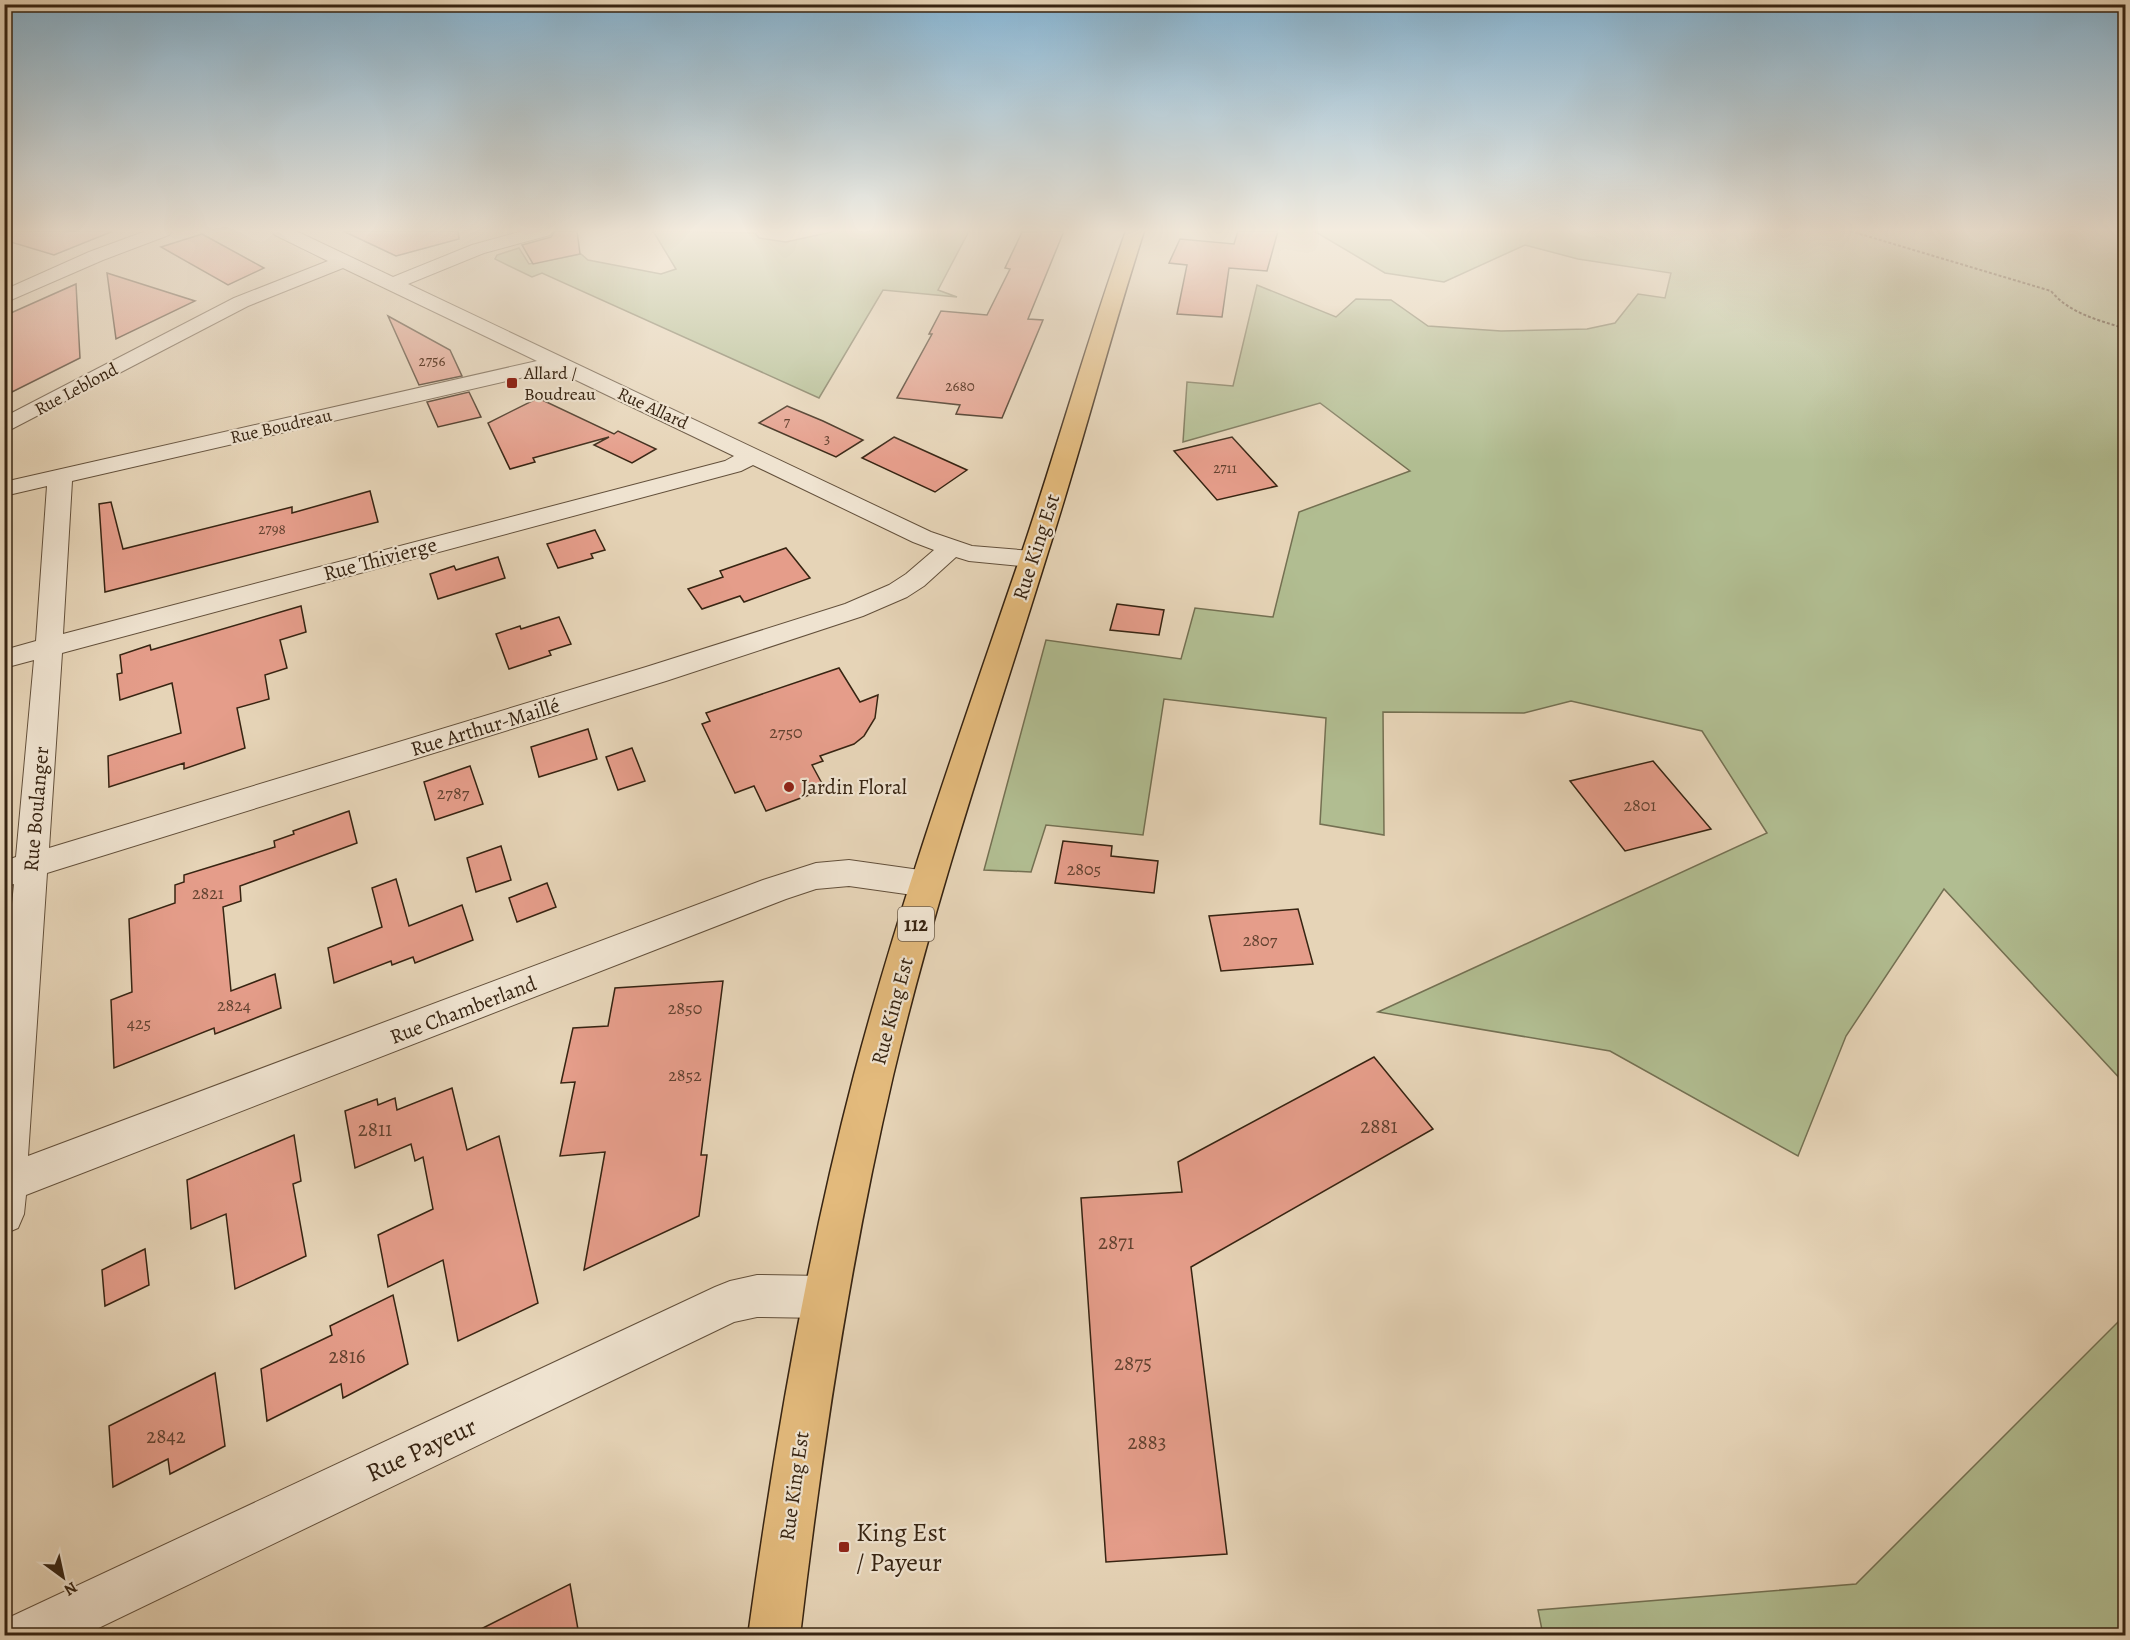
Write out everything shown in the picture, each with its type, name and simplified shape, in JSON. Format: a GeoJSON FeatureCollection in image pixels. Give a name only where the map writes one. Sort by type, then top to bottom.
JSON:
{"type":"FeatureCollection","features":[{"type":"Feature","properties":{"kind":"main road","name":"Rue King Est"},"geometry":{"type":"LineString","coordinates":[[774,1635],[799,1443],[824,1297],[894,998],[927,884],[1111,308]]}},
{"type":"Feature","properties":{"kind":"street","name":"Rue Leblond"},"geometry":{"type":"LineString","coordinates":[[4,426],[230,308]]}},
{"type":"Feature","properties":{"kind":"street","name":"Rue Allard"},"geometry":{"type":"LineString","coordinates":[[441,308],[951,548],[985,556],[1032,559]]}},
{"type":"Feature","properties":{"kind":"street","name":"Rue Boudreau"},"geometry":{"type":"LineString","coordinates":[[4,489],[558,363]]}},
{"type":"Feature","properties":{"kind":"street","name":"Rue Thivierge"},"geometry":{"type":"LineString","coordinates":[[4,659],[734,466],[754,455]]}},
{"type":"Feature","properties":{"kind":"street","name":"Rue Boulanger"},"geometry":{"type":"LineString","coordinates":[[6,1194],[18,870],[49,647],[60,476]]}},
{"type":"Feature","properties":{"kind":"street","name":"Rue Arthur-Maillé"},"geometry":{"type":"LineString","coordinates":[[18,870],[645,678],[854,610],[915,580],[951,548]]}},
{"type":"Feature","properties":{"kind":"street","name":"Rue Chamberland"},"geometry":{"type":"LineString","coordinates":[[6,1194],[775,888],[816,876],[849,873],[927,884]]}},
{"type":"Feature","properties":{"kind":"street","name":"Rue Payeur"},"geometry":{"type":"LineString","coordinates":[[26,1635],[730,1302],[757,1296],[824,1297]]}},
{"type":"Feature","properties":{"kind":"path"},"geometry":{"type":"LineString","coordinates":[[2068,308],[2126,329]]}},
{"type":"Feature","properties":{"kind":"green space"},"geometry":{"type":"Polygon","coordinates":[[[619,308],[873,308],[819,398],[619,308]]]}},
{"type":"Feature","properties":{"kind":"green space"},"geometry":{"type":"Polygon","coordinates":[[[1252,308],[1313,308],[1336,317],[1347,308],[1402,308],[1428,326],[1501,331],[1587,329],[1615,323],[1627,308],[2125,308],[2125,1084],[1944,889],[1846,1036],[1798,1156],[1610,1051],[1378,1012],[1767,833],[1702,731],[1571,701],[1524,713],[1383,712],[1384,835],[1320,824],[1326,718],[1164,699],[1143,835],[1046,825],[1031,872],[984,870],[1046,640],[1181,659],[1195,608],[1273,617],[1299,512],[1410,471],[1320,403],[1183,442],[1187,382],[1233,386],[1252,308]]]}},
{"type":"Feature","properties":{"kind":"green space"},"geometry":{"type":"Polygon","coordinates":[[[2125,1315],[2125,1635],[1543,1635],[1538,1610],[1856,1584],[2125,1315]]]}},
{"type":"Feature","properties":{"kind":"building"},"geometry":{"type":"Polygon","coordinates":[[[23,308],[77,308],[80,358],[4,396],[4,316],[23,308]]]}},
{"type":"Feature","properties":{"kind":"building"},"geometry":{"type":"Polygon","coordinates":[[[112,308],[181,308],[116,339],[112,308]]]}},
{"type":"Feature","properties":{"kind":"building"},"geometry":{"type":"Polygon","coordinates":[[[991,308],[1033,308],[1028,319],[1043,320],[1002,418],[956,414],[960,405],[897,398],[932,334],[929,334],[941,311],[987,315],[991,308]]]}},
{"type":"Feature","properties":{"kind":"building"},"geometry":{"type":"Polygon","coordinates":[[[1178,308],[1223,308],[1222,317],[1177,314],[1178,308]]]}},
{"type":"Feature","properties":{"kind":"building"},"geometry":{"type":"Polygon","coordinates":[[[388,316],[450,350],[462,376],[419,385],[388,316]]]}},
{"type":"Feature","properties":{"kind":"building"},"geometry":{"type":"Polygon","coordinates":[[[469,392],[481,417],[438,427],[427,402],[469,392]]]}},
{"type":"Feature","properties":{"kind":"building"},"geometry":{"type":"Polygon","coordinates":[[[538,398],[614,434],[618,431],[656,449],[632,463],[594,445],[609,437],[533,458],[535,462],[510,469],[488,423],[538,398]]]}},
{"type":"Feature","properties":{"kind":"building"},"geometry":{"type":"Polygon","coordinates":[[[787,406],[863,440],[836,457],[759,423],[787,406]]]}},
{"type":"Feature","properties":{"kind":"building"},"geometry":{"type":"Polygon","coordinates":[[[894,437],[967,470],[935,492],[862,458],[894,437]]]}},
{"type":"Feature","properties":{"kind":"building"},"geometry":{"type":"Polygon","coordinates":[[[1232,437],[1277,486],[1217,500],[1174,451],[1232,437]]]}},
{"type":"Feature","properties":{"kind":"building"},"geometry":{"type":"Polygon","coordinates":[[[370,491],[378,522],[105,592],[99,504],[111,502],[123,549],[292,507],[292,513],[370,491]]]}},
{"type":"Feature","properties":{"kind":"building"},"geometry":{"type":"Polygon","coordinates":[[[595,530],[605,550],[591,554],[593,558],[558,568],[547,544],[595,530]]]}},
{"type":"Feature","properties":{"kind":"building"},"geometry":{"type":"Polygon","coordinates":[[[786,548],[810,578],[744,602],[740,596],[702,609],[688,589],[723,577],[720,571],[786,548]]]}},
{"type":"Feature","properties":{"kind":"building"},"geometry":{"type":"Polygon","coordinates":[[[498,557],[505,578],[438,599],[430,574],[454,566],[456,570],[498,557]]]}},
{"type":"Feature","properties":{"kind":"building"},"geometry":{"type":"Polygon","coordinates":[[[1117,604],[1164,610],[1159,635],[1110,630],[1117,604]]]}},
{"type":"Feature","properties":{"kind":"building"},"geometry":{"type":"Polygon","coordinates":[[[301,606],[306,632],[280,640],[287,668],[265,675],[269,699],[237,708],[245,748],[184,769],[184,763],[109,787],[108,756],[181,733],[172,683],[120,700],[117,674],[122,673],[120,655],[150,645],[151,650],[301,606]]]}},
{"type":"Feature","properties":{"kind":"building"},"geometry":{"type":"Polygon","coordinates":[[[559,617],[571,644],[549,651],[551,655],[509,669],[496,634],[559,617]]]}},
{"type":"Feature","properties":{"kind":"building"},"geometry":{"type":"Polygon","coordinates":[[[839,668],[860,702],[878,695],[875,718],[864,736],[854,744],[820,756],[823,761],[812,765],[825,789],[766,811],[754,786],[735,793],[702,724],[710,721],[706,713],[839,668]]]}},
{"type":"Feature","properties":{"kind":"building"},"geometry":{"type":"Polygon","coordinates":[[[588,729],[597,759],[539,777],[531,747],[588,729]]]}},
{"type":"Feature","properties":{"kind":"building"},"geometry":{"type":"Polygon","coordinates":[[[632,748],[645,781],[618,790],[606,757],[632,748]]]}},
{"type":"Feature","properties":{"kind":"building"},"geometry":{"type":"Polygon","coordinates":[[[1653,761],[1711,829],[1625,851],[1570,781],[1653,761]]]}},
{"type":"Feature","properties":{"kind":"building"},"geometry":{"type":"Polygon","coordinates":[[[470,766],[483,804],[435,820],[424,782],[470,766]]]}},
{"type":"Feature","properties":{"kind":"building"},"geometry":{"type":"Polygon","coordinates":[[[349,811],[357,843],[240,886],[241,901],[223,907],[231,991],[275,974],[281,1008],[215,1034],[214,1028],[114,1068],[111,1000],[132,992],[129,919],[175,903],[175,885],[184,882],[184,875],[275,847],[274,841],[294,834],[293,831],[349,811]]]}},
{"type":"Feature","properties":{"kind":"building"},"geometry":{"type":"Polygon","coordinates":[[[1063,841],[1112,846],[1111,856],[1158,861],[1154,893],[1055,883],[1063,841]]]}},
{"type":"Feature","properties":{"kind":"building"},"geometry":{"type":"Polygon","coordinates":[[[501,846],[511,880],[476,892],[467,858],[501,846]]]}},
{"type":"Feature","properties":{"kind":"building"},"geometry":{"type":"Polygon","coordinates":[[[396,879],[409,926],[462,905],[473,940],[415,963],[413,957],[392,965],[391,961],[334,983],[328,948],[382,927],[372,888],[396,879]]]}},
{"type":"Feature","properties":{"kind":"building"},"geometry":{"type":"Polygon","coordinates":[[[547,883],[556,907],[517,922],[509,898],[547,883]]]}},
{"type":"Feature","properties":{"kind":"building"},"geometry":{"type":"Polygon","coordinates":[[[1298,909],[1313,964],[1221,971],[1209,916],[1298,909]]]}},
{"type":"Feature","properties":{"kind":"building"},"geometry":{"type":"Polygon","coordinates":[[[723,981],[701,1155],[707,1155],[699,1216],[584,1270],[605,1152],[560,1156],[575,1082],[561,1083],[573,1028],[608,1026],[615,988],[723,981]]]}},
{"type":"Feature","properties":{"kind":"building"},"geometry":{"type":"Polygon","coordinates":[[[1374,1057],[1433,1129],[1191,1267],[1227,1554],[1106,1562],[1081,1198],[1182,1192],[1178,1162],[1374,1057]]]}},
{"type":"Feature","properties":{"kind":"building"},"geometry":{"type":"Polygon","coordinates":[[[452,1088],[467,1150],[499,1136],[538,1303],[458,1341],[443,1260],[388,1287],[378,1235],[433,1209],[423,1157],[415,1161],[411,1144],[355,1168],[345,1111],[377,1099],[378,1105],[395,1098],[397,1110],[452,1088]]]}},
{"type":"Feature","properties":{"kind":"building"},"geometry":{"type":"Polygon","coordinates":[[[294,1135],[301,1181],[293,1184],[306,1256],[235,1289],[226,1214],[191,1229],[187,1180],[294,1135]]]}},
{"type":"Feature","properties":{"kind":"building"},"geometry":{"type":"Polygon","coordinates":[[[145,1249],[149,1285],[105,1306],[102,1270],[145,1249]]]}},
{"type":"Feature","properties":{"kind":"building"},"geometry":{"type":"Polygon","coordinates":[[[393,1295],[408,1364],[343,1398],[341,1384],[267,1421],[261,1369],[332,1335],[330,1326],[393,1295]]]}},
{"type":"Feature","properties":{"kind":"building"},"geometry":{"type":"Polygon","coordinates":[[[215,1373],[225,1446],[170,1474],[168,1459],[113,1487],[109,1426],[215,1373]]]}},
{"type":"Feature","properties":{"kind":"building"},"geometry":{"type":"Polygon","coordinates":[[[570,1584],[579,1635],[469,1635],[570,1584]]]}},
{"type":"Feature","properties":{"kind":"place","name":"Allard / Boudreau"},"geometry":{"type":"Point","coordinates":[512,383]}},
{"type":"Feature","properties":{"kind":"place","name":"Jardin Floral"},"geometry":{"type":"Point","coordinates":[789,787]}},
{"type":"Feature","properties":{"kind":"place","name":"King Est / Payeur"},"geometry":{"type":"Point","coordinates":[844,1547]}}]}
